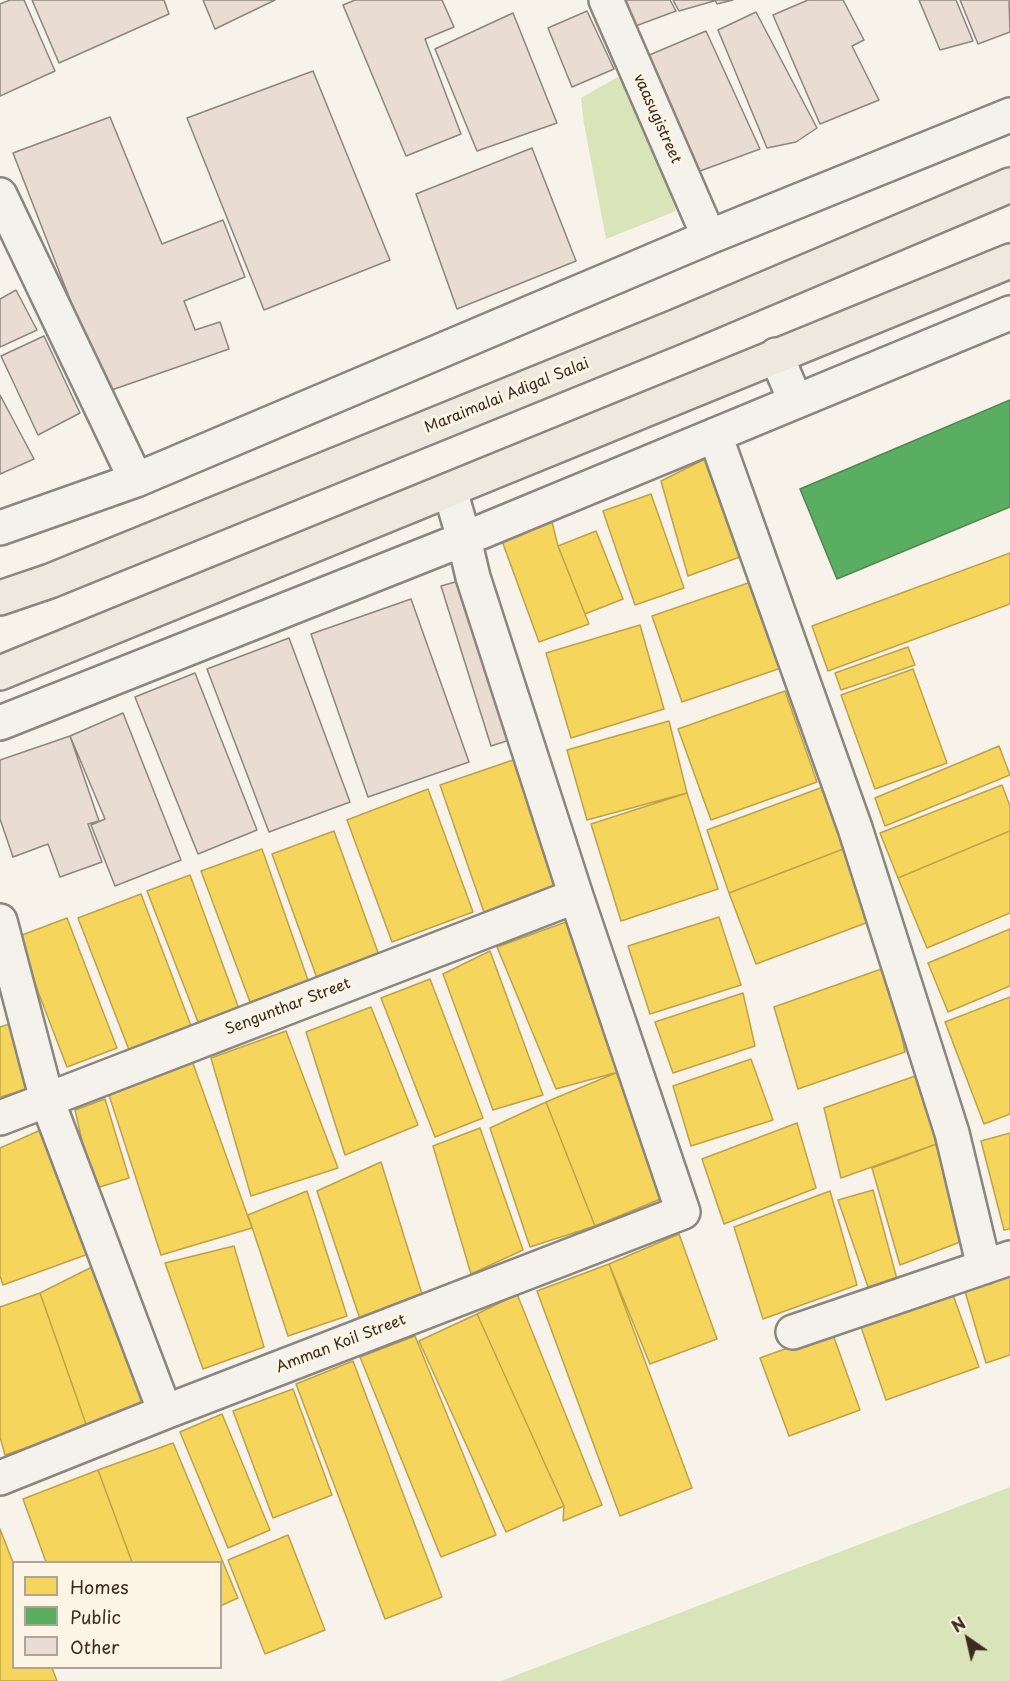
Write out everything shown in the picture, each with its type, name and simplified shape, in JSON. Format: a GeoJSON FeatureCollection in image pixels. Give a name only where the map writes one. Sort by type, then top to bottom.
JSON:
{"type":"FeatureCollection","features":[{"type":"Feature","properties":{"kind":"main road","name":"Maraimalai Adigal Salai"},"geometry":{"type":"LineString","coordinates":[[0,598],[61,577],[675,327],[1010,185]]}},
{"type":"Feature","properties":{"kind":"main road"},"geometry":{"type":"LineString","coordinates":[[0,673],[1010,261]]}},
{"type":"Feature","properties":{"kind":"street","name":"vaasugistreet"},"geometry":{"type":"LineString","coordinates":[[606,0],[709,237]]}},
{"type":"Feature","properties":{"kind":"street"},"geometry":{"type":"LineString","coordinates":[[0,528],[136,480],[709,237],[1010,115]]}},
{"type":"Feature","properties":{"kind":"street"},"geometry":{"type":"LineString","coordinates":[[0,195],[136,480]]}},
{"type":"Feature","properties":{"kind":"street"},"geometry":{"type":"LineString","coordinates":[[0,723],[465,538],[1010,313]]}},
{"type":"Feature","properties":{"kind":"street"},"geometry":{"type":"LineString","coordinates":[[776,355],[795,400]]}},
{"type":"Feature","properties":{"kind":"street"},"geometry":{"type":"LineString","coordinates":[[715,435],[855,828],[952,1133],[997,1262],[793,1332]]}},
{"type":"Feature","properties":{"kind":"street"},"geometry":{"type":"LineString","coordinates":[[450,490],[465,538],[473,577],[576,896]]}},
{"type":"Feature","properties":{"kind":"street","name":"Sengunthar Street"},"geometry":{"type":"LineString","coordinates":[[0,1118],[576,896]]}},
{"type":"Feature","properties":{"kind":"street","name":"Amman Koil Street"},"geometry":{"type":"LineString","coordinates":[[0,1478],[683,1212],[576,896]]}},
{"type":"Feature","properties":{"kind":"street"},"geometry":{"type":"LineString","coordinates":[[0,921],[48,1100],[165,1412]]}},
{"type":"Feature","properties":{"kind":"green space"},"geometry":{"type":"Polygon","coordinates":[[[625,73],[676,211],[606,239],[581,98],[625,73]]]}},
{"type":"Feature","properties":{"kind":"green space"},"geometry":{"type":"Polygon","coordinates":[[[1010,1487],[1010,1681],[501,1681],[1010,1487]]]}},
{"type":"Feature","properties":{"kind":"building: Homes"},"geometry":{"type":"Polygon","coordinates":[[[715,454],[748,554],[688,576],[661,481],[715,454]]]}},
{"type":"Feature","properties":{"kind":"building: Homes"},"geometry":{"type":"Polygon","coordinates":[[[651,494],[684,588],[635,605],[603,511],[651,494]]]}},
{"type":"Feature","properties":{"kind":"building: Homes"},"geometry":{"type":"Polygon","coordinates":[[[552,522],[558,546],[589,624],[539,642],[502,541],[552,522]]]}},
{"type":"Feature","properties":{"kind":"building: Homes"},"geometry":{"type":"Polygon","coordinates":[[[596,531],[623,599],[585,614],[558,546],[596,531]]]}},
{"type":"Feature","properties":{"kind":"building: Homes"},"geometry":{"type":"Polygon","coordinates":[[[1010,553],[1010,604],[828,671],[812,626],[1010,553]]]}},
{"type":"Feature","properties":{"kind":"building: Homes"},"geometry":{"type":"Polygon","coordinates":[[[751,582],[781,668],[682,702],[652,616],[751,582]]]}},
{"type":"Feature","properties":{"kind":"building: Homes"},"geometry":{"type":"Polygon","coordinates":[[[640,625],[664,709],[571,738],[546,653],[640,625]]]}},
{"type":"Feature","properties":{"kind":"building: Homes"},"geometry":{"type":"Polygon","coordinates":[[[908,647],[915,665],[841,690],[835,673],[908,647]]]}},
{"type":"Feature","properties":{"kind":"building: Homes"},"geometry":{"type":"Polygon","coordinates":[[[913,669],[947,763],[875,789],[841,695],[913,669]]]}},
{"type":"Feature","properties":{"kind":"building: Homes"},"geometry":{"type":"Polygon","coordinates":[[[785,691],[817,782],[711,820],[678,729],[785,691]]]}},
{"type":"Feature","properties":{"kind":"building: Homes"},"geometry":{"type":"Polygon","coordinates":[[[669,721],[687,793],[587,820],[567,750],[669,721]]]}},
{"type":"Feature","properties":{"kind":"building: Homes"},"geometry":{"type":"Polygon","coordinates":[[[999,746],[1010,775],[885,826],[875,798],[999,746]]]}},
{"type":"Feature","properties":{"kind":"building: Homes"},"geometry":{"type":"Polygon","coordinates":[[[516,759],[560,888],[485,915],[440,785],[516,759]]]}},
{"type":"Feature","properties":{"kind":"building: Homes"},"geometry":{"type":"Polygon","coordinates":[[[1002,785],[1010,806],[1010,831],[898,878],[880,833],[1002,785]]]}},
{"type":"Feature","properties":{"kind":"building: Homes"},"geometry":{"type":"Polygon","coordinates":[[[823,787],[846,848],[729,893],[707,830],[823,787]]]}},
{"type":"Feature","properties":{"kind":"building: Homes"},"geometry":{"type":"Polygon","coordinates":[[[428,789],[473,912],[392,942],[347,820],[428,789]]]}},
{"type":"Feature","properties":{"kind":"building: Homes"},"geometry":{"type":"Polygon","coordinates":[[[687,793],[718,889],[621,921],[591,824],[687,793]]]}},
{"type":"Feature","properties":{"kind":"building: Homes"},"geometry":{"type":"Polygon","coordinates":[[[334,831],[380,958],[318,981],[272,854],[334,831]]]}},
{"type":"Feature","properties":{"kind":"building: Homes"},"geometry":{"type":"Polygon","coordinates":[[[1010,831],[1010,913],[927,948],[898,878],[1010,831]]]}},
{"type":"Feature","properties":{"kind":"building: Homes"},"geometry":{"type":"Polygon","coordinates":[[[846,848],[874,920],[756,964],[729,893],[846,848]]]}},
{"type":"Feature","properties":{"kind":"building: Homes"},"geometry":{"type":"Polygon","coordinates":[[[262,849],[309,983],[250,1002],[201,871],[262,849]]]}},
{"type":"Feature","properties":{"kind":"building: Homes"},"geometry":{"type":"Polygon","coordinates":[[[190,875],[239,1009],[198,1022],[147,891],[190,875]]]}},
{"type":"Feature","properties":{"kind":"building: Homes"},"geometry":{"type":"Polygon","coordinates":[[[141,894],[193,1031],[131,1055],[78,918],[141,894]]]}},
{"type":"Feature","properties":{"kind":"building: Homes"},"geometry":{"type":"Polygon","coordinates":[[[719,917],[741,985],[650,1014],[628,946],[719,917]]]}},
{"type":"Feature","properties":{"kind":"building: Homes"},"geometry":{"type":"Polygon","coordinates":[[[67,918],[117,1048],[67,1067],[17,937],[67,918]]]}},
{"type":"Feature","properties":{"kind":"building: Homes"},"geometry":{"type":"Polygon","coordinates":[[[566,922],[618,1072],[556,1089],[497,947],[566,922]]]}},
{"type":"Feature","properties":{"kind":"building: Homes"},"geometry":{"type":"Polygon","coordinates":[[[1010,929],[1010,986],[948,1012],[928,963],[1010,929]]]}},
{"type":"Feature","properties":{"kind":"building: Homes"},"geometry":{"type":"Polygon","coordinates":[[[490,951],[543,1095],[493,1110],[443,974],[490,951]]]}},
{"type":"Feature","properties":{"kind":"building: Homes"},"geometry":{"type":"Polygon","coordinates":[[[887,967],[905,1052],[798,1089],[774,1007],[887,967]]]}},
{"type":"Feature","properties":{"kind":"building: Homes"},"geometry":{"type":"Polygon","coordinates":[[[430,979],[483,1118],[435,1137],[381,998],[430,979]]]}},
{"type":"Feature","properties":{"kind":"building: Homes"},"geometry":{"type":"Polygon","coordinates":[[[743,993],[755,1046],[673,1073],[655,1022],[743,993]]]}},
{"type":"Feature","properties":{"kind":"building: Homes"},"geometry":{"type":"Polygon","coordinates":[[[1010,997],[1010,1114],[984,1124],[945,1022],[1010,997]]]}},
{"type":"Feature","properties":{"kind":"building: Homes"},"geometry":{"type":"Polygon","coordinates":[[[371,1007],[418,1125],[345,1155],[306,1032],[371,1007]]]}},
{"type":"Feature","properties":{"kind":"building: Homes"},"geometry":{"type":"Polygon","coordinates":[[[15,1022],[34,1087],[0,1097],[0,1027],[15,1022]]]}},
{"type":"Feature","properties":{"kind":"building: Homes"},"geometry":{"type":"Polygon","coordinates":[[[286,1031],[338,1168],[251,1196],[211,1058],[286,1031]]]}},
{"type":"Feature","properties":{"kind":"building: Homes"},"geometry":{"type":"Polygon","coordinates":[[[191,1058],[252,1228],[161,1255],[108,1092],[191,1058]]]}},
{"type":"Feature","properties":{"kind":"building: Homes"},"geometry":{"type":"Polygon","coordinates":[[[751,1059],[773,1120],[691,1146],[673,1086],[751,1059]]]}},
{"type":"Feature","properties":{"kind":"building: Homes"},"geometry":{"type":"Polygon","coordinates":[[[618,1072],[663,1198],[595,1226],[546,1102],[618,1072]]]}},
{"type":"Feature","properties":{"kind":"building: Homes"},"geometry":{"type":"Polygon","coordinates":[[[921,1074],[942,1142],[841,1178],[824,1108],[921,1074]]]}},
{"type":"Feature","properties":{"kind":"building: Homes"},"geometry":{"type":"Polygon","coordinates":[[[105,1099],[129,1178],[93,1189],[75,1110],[105,1099]]]}},
{"type":"Feature","properties":{"kind":"building: Homes"},"geometry":{"type":"Polygon","coordinates":[[[546,1102],[595,1226],[530,1247],[490,1128],[546,1102]]]}},
{"type":"Feature","properties":{"kind":"building: Homes"},"geometry":{"type":"Polygon","coordinates":[[[797,1123],[816,1188],[724,1224],[702,1159],[797,1123]]]}},
{"type":"Feature","properties":{"kind":"building: Homes"},"geometry":{"type":"Polygon","coordinates":[[[45,1128],[91,1253],[3,1285],[0,1276],[0,1148],[45,1128]]]}},
{"type":"Feature","properties":{"kind":"building: Homes"},"geometry":{"type":"Polygon","coordinates":[[[480,1128],[523,1250],[471,1274],[433,1146],[480,1128]]]}},
{"type":"Feature","properties":{"kind":"building: Homes"},"geometry":{"type":"Polygon","coordinates":[[[1010,1133],[1010,1229],[1004,1230],[981,1141],[1010,1133]]]}},
{"type":"Feature","properties":{"kind":"building: Homes"},"geometry":{"type":"Polygon","coordinates":[[[942,1142],[968,1239],[900,1265],[872,1168],[942,1142]]]}},
{"type":"Feature","properties":{"kind":"building: Homes"},"geometry":{"type":"Polygon","coordinates":[[[381,1162],[422,1294],[360,1319],[317,1191],[381,1162]]]}},
{"type":"Feature","properties":{"kind":"building: Homes"},"geometry":{"type":"Polygon","coordinates":[[[873,1190],[897,1279],[868,1287],[838,1200],[873,1190]]]}},
{"type":"Feature","properties":{"kind":"building: Homes"},"geometry":{"type":"Polygon","coordinates":[[[307,1191],[347,1316],[288,1336],[248,1215],[307,1191]]]}},
{"type":"Feature","properties":{"kind":"building: Homes"},"geometry":{"type":"Polygon","coordinates":[[[830,1191],[857,1285],[763,1319],[734,1227],[830,1191]]]}},
{"type":"Feature","properties":{"kind":"building: Homes"},"geometry":{"type":"Polygon","coordinates":[[[679,1234],[717,1339],[650,1364],[609,1264],[679,1234]]]}},
{"type":"Feature","properties":{"kind":"building: Homes"},"geometry":{"type":"Polygon","coordinates":[[[234,1246],[264,1347],[203,1369],[165,1263],[234,1246]]]}},
{"type":"Feature","properties":{"kind":"building: Homes"},"geometry":{"type":"Polygon","coordinates":[[[609,1264],[692,1488],[620,1516],[537,1291],[609,1264]]]}},
{"type":"Feature","properties":{"kind":"building: Homes"},"geometry":{"type":"Polygon","coordinates":[[[92,1267],[145,1402],[87,1427],[40,1293],[92,1267]]]}},
{"type":"Feature","properties":{"kind":"building: Homes"},"geometry":{"type":"Polygon","coordinates":[[[1010,1273],[1010,1355],[986,1363],[964,1288],[1010,1273]]]}},
{"type":"Feature","properties":{"kind":"building: Homes"},"geometry":{"type":"Polygon","coordinates":[[[40,1293],[87,1427],[5,1455],[0,1437],[0,1307],[40,1293]]]}},
{"type":"Feature","properties":{"kind":"building: Homes"},"geometry":{"type":"Polygon","coordinates":[[[517,1294],[602,1505],[563,1521],[564,1506],[477,1314],[517,1294]]]}},
{"type":"Feature","properties":{"kind":"building: Homes"},"geometry":{"type":"Polygon","coordinates":[[[953,1295],[979,1367],[886,1400],[861,1327],[953,1295]]]}},
{"type":"Feature","properties":{"kind":"building: Homes"},"geometry":{"type":"Polygon","coordinates":[[[477,1314],[564,1506],[506,1532],[419,1341],[477,1314]]]}},
{"type":"Feature","properties":{"kind":"building: Homes"},"geometry":{"type":"Polygon","coordinates":[[[832,1332],[860,1410],[789,1436],[760,1358],[832,1332]]]}},
{"type":"Feature","properties":{"kind":"building: Homes"},"geometry":{"type":"Polygon","coordinates":[[[415,1336],[496,1535],[441,1557],[360,1357],[415,1336]]]}},
{"type":"Feature","properties":{"kind":"building: Homes"},"geometry":{"type":"Polygon","coordinates":[[[353,1361],[442,1597],[385,1619],[296,1384],[353,1361]]]}},
{"type":"Feature","properties":{"kind":"building: Homes"},"geometry":{"type":"Polygon","coordinates":[[[293,1389],[332,1495],[273,1518],[233,1411],[293,1389]]]}},
{"type":"Feature","properties":{"kind":"building: Homes"},"geometry":{"type":"Polygon","coordinates":[[[222,1414],[270,1530],[228,1548],[180,1432],[222,1414]]]}},
{"type":"Feature","properties":{"kind":"building: Homes"},"geometry":{"type":"Polygon","coordinates":[[[173,1443],[238,1598],[222,1605],[222,1561],[132,1561],[98,1470],[173,1443]]]}},
{"type":"Feature","properties":{"kind":"building: Homes"},"geometry":{"type":"Polygon","coordinates":[[[98,1470],[132,1561],[46,1561],[23,1499],[98,1470]]]}},
{"type":"Feature","properties":{"kind":"building: Homes"},"geometry":{"type":"Polygon","coordinates":[[[0,1529],[12,1561],[12,1669],[52,1669],[57,1681],[0,1681],[0,1529]]]}},
{"type":"Feature","properties":{"kind":"building: Homes"},"geometry":{"type":"Polygon","coordinates":[[[288,1535],[325,1630],[265,1654],[228,1560],[288,1535]]]}},
{"type":"Feature","properties":{"kind":"building: Public"},"geometry":{"type":"Polygon","coordinates":[[[1010,400],[1010,507],[837,579],[800,489],[1010,400]]]}},
{"type":"Feature","properties":{"kind":"building: Other"},"geometry":{"type":"Polygon","coordinates":[[[10,0],[24,0],[55,71],[0,96],[0,4],[10,0]]]}},
{"type":"Feature","properties":{"kind":"building: Other"},"geometry":{"type":"Polygon","coordinates":[[[32,0],[164,0],[169,14],[59,63],[32,0]]]}},
{"type":"Feature","properties":{"kind":"building: Other"},"geometry":{"type":"Polygon","coordinates":[[[203,0],[275,0],[215,29],[203,0]]]}},
{"type":"Feature","properties":{"kind":"building: Other"},"geometry":{"type":"Polygon","coordinates":[[[355,0],[442,0],[454,27],[425,39],[461,134],[406,156],[343,5],[355,0]]]}},
{"type":"Feature","properties":{"kind":"building: Other"},"geometry":{"type":"Polygon","coordinates":[[[618,0],[670,0],[676,11],[633,27],[618,0]]]}},
{"type":"Feature","properties":{"kind":"building: Other"},"geometry":{"type":"Polygon","coordinates":[[[673,0],[713,0],[714,1],[679,11],[673,0]]]}},
{"type":"Feature","properties":{"kind":"building: Other"},"geometry":{"type":"Polygon","coordinates":[[[715,0],[733,0],[717,4],[715,0]]]}},
{"type":"Feature","properties":{"kind":"building: Other"},"geometry":{"type":"Polygon","coordinates":[[[808,0],[843,0],[864,40],[852,46],[879,100],[820,124],[773,15],[808,0]]]}},
{"type":"Feature","properties":{"kind":"building: Other"},"geometry":{"type":"Polygon","coordinates":[[[919,0],[956,0],[973,41],[940,50],[919,0]]]}},
{"type":"Feature","properties":{"kind":"building: Other"},"geometry":{"type":"Polygon","coordinates":[[[960,0],[1009,0],[1010,32],[978,44],[960,0]]]}},
{"type":"Feature","properties":{"kind":"building: Other"},"geometry":{"type":"Polygon","coordinates":[[[587,11],[614,69],[572,87],[548,28],[587,11]]]}},
{"type":"Feature","properties":{"kind":"building: Other"},"geometry":{"type":"Polygon","coordinates":[[[756,12],[817,128],[796,142],[767,148],[718,30],[756,12]]]}},
{"type":"Feature","properties":{"kind":"building: Other"},"geometry":{"type":"Polygon","coordinates":[[[513,13],[557,123],[477,151],[435,49],[513,13]]]}},
{"type":"Feature","properties":{"kind":"building: Other"},"geometry":{"type":"Polygon","coordinates":[[[706,31],[760,149],[700,171],[640,59],[706,31]]]}},
{"type":"Feature","properties":{"kind":"building: Other"},"geometry":{"type":"Polygon","coordinates":[[[313,71],[390,260],[264,310],[187,118],[313,71]]]}},
{"type":"Feature","properties":{"kind":"building: Other"},"geometry":{"type":"Polygon","coordinates":[[[110,117],[162,244],[223,220],[245,277],[184,301],[195,330],[220,322],[229,349],[106,392],[13,153],[110,117]]]}},
{"type":"Feature","properties":{"kind":"building: Other"},"geometry":{"type":"Polygon","coordinates":[[[532,148],[576,261],[457,309],[416,194],[532,148]]]}},
{"type":"Feature","properties":{"kind":"building: Other"},"geometry":{"type":"Polygon","coordinates":[[[16,290],[37,330],[0,347],[0,299],[16,290]]]}},
{"type":"Feature","properties":{"kind":"building: Other"},"geometry":{"type":"Polygon","coordinates":[[[44,336],[80,413],[38,435],[1,356],[44,336]]]}},
{"type":"Feature","properties":{"kind":"building: Other"},"geometry":{"type":"Polygon","coordinates":[[[0,395],[34,459],[0,474],[0,395]]]}},
{"type":"Feature","properties":{"kind":"building: Other"},"geometry":{"type":"Polygon","coordinates":[[[473,577],[522,736],[491,746],[441,586],[473,577]]]}},
{"type":"Feature","properties":{"kind":"building: Other"},"geometry":{"type":"Polygon","coordinates":[[[411,599],[469,762],[368,797],[311,634],[411,599]]]}},
{"type":"Feature","properties":{"kind":"building: Other"},"geometry":{"type":"Polygon","coordinates":[[[289,638],[350,802],[269,832],[207,669],[289,638]]]}},
{"type":"Feature","properties":{"kind":"building: Other"},"geometry":{"type":"Polygon","coordinates":[[[195,673],[257,830],[198,854],[135,697],[195,673]]]}},
{"type":"Feature","properties":{"kind":"building: Other"},"geometry":{"type":"Polygon","coordinates":[[[123,713],[181,860],[115,886],[91,825],[105,819],[70,736],[123,713]]]}},
{"type":"Feature","properties":{"kind":"building: Other"},"geometry":{"type":"Polygon","coordinates":[[[70,736],[99,821],[88,824],[102,862],[60,877],[48,844],[13,857],[0,819],[0,760],[70,736]]]}}]}
